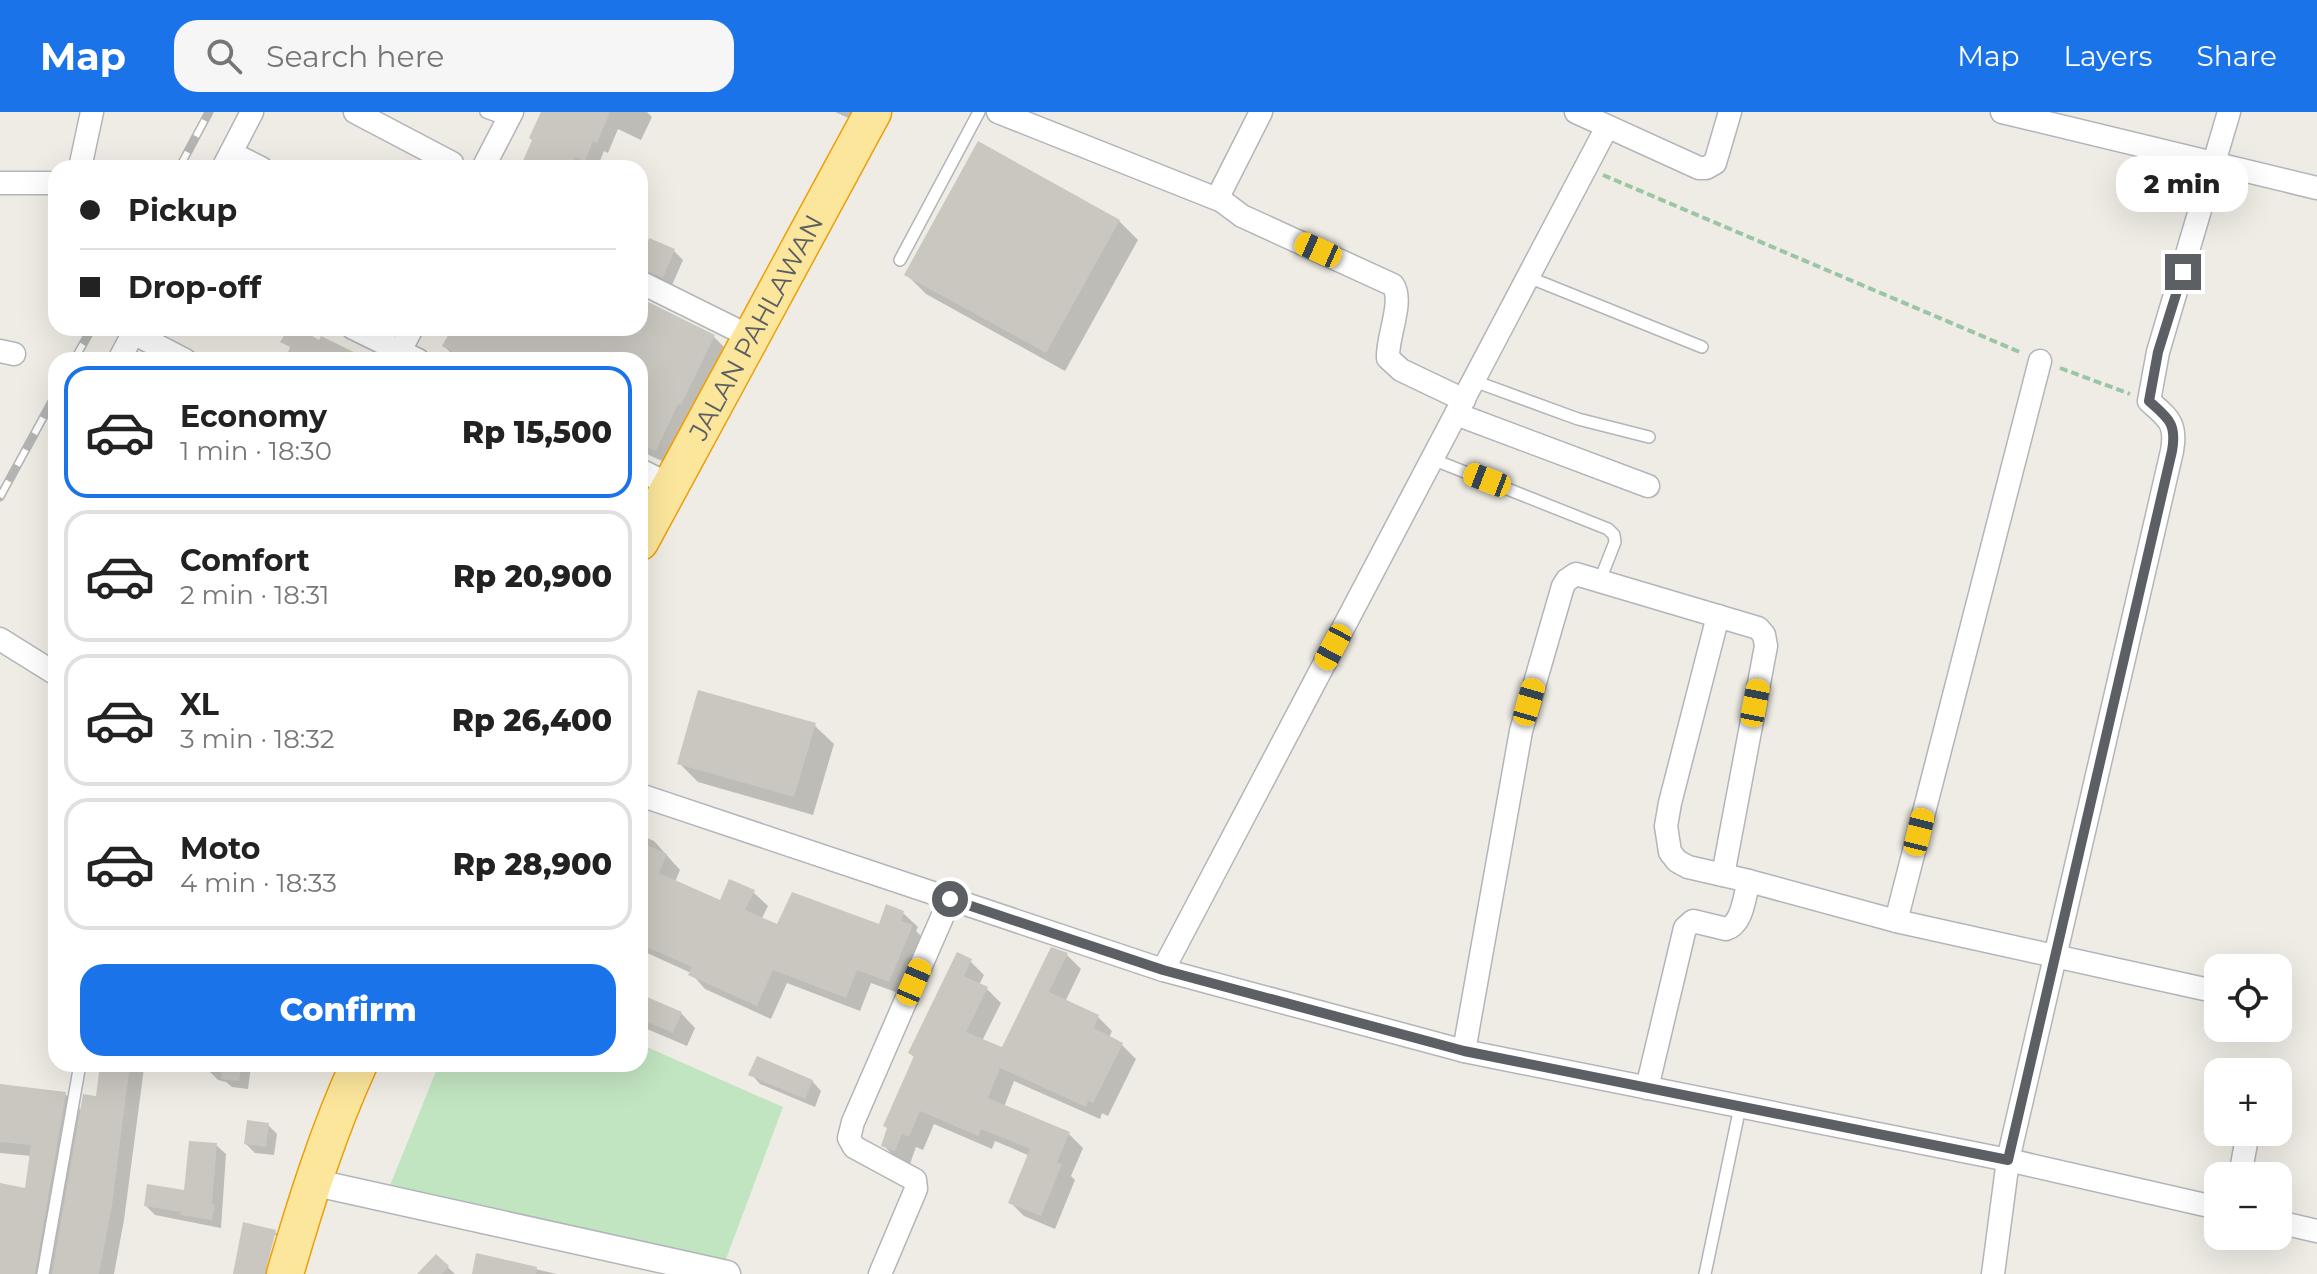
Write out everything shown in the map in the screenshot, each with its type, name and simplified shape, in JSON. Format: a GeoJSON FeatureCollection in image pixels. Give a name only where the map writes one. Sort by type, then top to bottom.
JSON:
{"type":"FeatureCollection","features":[{"type":"Feature","properties":{"kind":"highway","name":"JALAN PAHLAWAN"},"geometry":{"type":"LineString","coordinates":[[648,508],[655,478],[751,337],[873,112]]}},
{"type":"Feature","properties":{"kind":"highway"},"geometry":{"type":"LineString","coordinates":[[285,1274],[312,1182],[355,1072]]}},
{"type":"Feature","properties":{"kind":"street"},"geometry":{"type":"LineString","coordinates":[[82,160],[92,112]]}},
{"type":"Feature","properties":{"kind":"street"},"geometry":{"type":"LineString","coordinates":[[227,160],[252,112]]}},
{"type":"Feature","properties":{"kind":"street"},"geometry":{"type":"LineString","coordinates":[[355,112],[446,160]]}},
{"type":"Feature","properties":{"kind":"street"},"geometry":{"type":"LineString","coordinates":[[998,112],[1222,201],[1242,216],[1393,285],[1398,291],[1388,358],[1401,370],[1648,486]]}},
{"type":"Feature","properties":{"kind":"street"},"geometry":{"type":"LineString","coordinates":[[1222,201],[1220,193],[1261,112]]}},
{"type":"Feature","properties":{"kind":"street"},"geometry":{"type":"LineString","coordinates":[[1576,112],[1694,166],[1706,168],[1715,163],[1730,112]]}},
{"type":"Feature","properties":{"kind":"street"},"geometry":{"type":"LineString","coordinates":[[2002,112],[2317,188]]}},
{"type":"Feature","properties":{"kind":"street"},"geometry":{"type":"LineString","coordinates":[[1993,1274],[2008,1160],[2174,443],[2170,419],[2149,401],[2158,352],[2229,112]]}},
{"type":"Feature","properties":{"kind":"street"},"geometry":{"type":"LineString","coordinates":[[487,160],[510,116]]}},
{"type":"Feature","properties":{"kind":"street"},"geometry":{"type":"LineString","coordinates":[[1163,970],[1607,127]]}},
{"type":"Feature","properties":{"kind":"street"},"geometry":{"type":"LineString","coordinates":[[0,183],[48,183]]}},
{"type":"Feature","properties":{"kind":"street"},"geometry":{"type":"LineString","coordinates":[[648,286],[751,337]]}},
{"type":"Feature","properties":{"kind":"street"},"geometry":{"type":"LineString","coordinates":[[144,336],[171,352]]}},
{"type":"Feature","properties":{"kind":"street"},"geometry":{"type":"LineString","coordinates":[[369,336],[401,352]]}},
{"type":"Feature","properties":{"kind":"street"},"geometry":{"type":"LineString","coordinates":[[1896,921],[2040,361]]}},
{"type":"Feature","properties":{"kind":"street"},"geometry":{"type":"LineString","coordinates":[[1464,1051],[1521,731],[1563,586],[1576,574],[1758,628],[1764,635],[1766,646],[1723,875]]}},
{"type":"Feature","properties":{"kind":"street"},"geometry":{"type":"LineString","coordinates":[[1718,616],[1666,826],[1670,852],[1677,861],[1688,867],[1896,921],[2204,989]]}},
{"type":"Feature","properties":{"kind":"street"},"geometry":{"type":"LineString","coordinates":[[0,639],[48,669]]}},
{"type":"Feature","properties":{"kind":"street"},"geometry":{"type":"LineString","coordinates":[[648,798],[1163,970],[1464,1051],[2008,1160],[2204,1205]]}},
{"type":"Feature","properties":{"kind":"street"},"geometry":{"type":"LineString","coordinates":[[1647,1088],[1685,928],[1693,921],[1731,929],[1738,921],[1749,881]]}},
{"type":"Feature","properties":{"kind":"street"},"geometry":{"type":"LineString","coordinates":[[880,1274],[916,1189],[915,1180],[854,1147],[849,1138],[853,1122],[950,899]]}},
{"type":"Feature","properties":{"kind":"street"},"geometry":{"type":"LineString","coordinates":[[312,1182],[727,1274]]}},
{"type":"Feature","properties":{"kind":"street"},"geometry":{"type":"LineString","coordinates":[[2292,1225],[2317,1231]]}},
{"type":"Feature","properties":{"kind":"lane"},"geometry":{"type":"LineString","coordinates":[[486,112],[510,116]]}},
{"type":"Feature","properties":{"kind":"lane"},"geometry":{"type":"LineString","coordinates":[[900,260],[979,112]]}},
{"type":"Feature","properties":{"kind":"lane"},"geometry":{"type":"LineString","coordinates":[[1528,277],[1702,347]]}},
{"type":"Feature","properties":{"kind":"lane"},"geometry":{"type":"LineString","coordinates":[[1465,398],[1578,419],[1649,437]]}},
{"type":"Feature","properties":{"kind":"lane"},"geometry":{"type":"LineString","coordinates":[[1432,459],[1608,529],[1614,535],[1615,542],[1600,580]]}},
{"type":"Feature","properties":{"kind":"lane"},"geometry":{"type":"LineString","coordinates":[[43,1274],[79,1072]]}},
{"type":"Feature","properties":{"kind":"lane"},"geometry":{"type":"LineString","coordinates":[[1705,1274],[1740,1107]]}},
{"type":"Feature","properties":{"kind":"path"},"geometry":{"type":"LineString","coordinates":[[1586,168],[2040,361],[2149,401]]}},
{"type":"Feature","properties":{"kind":"green space"},"geometry":{"type":"Polygon","coordinates":[[[648,1048],[783,1107],[723,1267],[389,1188],[436,1072],[648,1072],[648,1048]]]}},
{"type":"Feature","properties":{"kind":"building"},"geometry":{"type":"Polygon","coordinates":[[[541,112],[610,112],[597,143],[593,141],[585,160],[575,157],[574,160],[523,160],[532,140],[529,138],[541,112]]]}},
{"type":"Feature","properties":{"kind":"building"},"geometry":{"type":"Polygon","coordinates":[[[978,141],[1120,220],[1046,353],[904,275],[978,141]]]}},
{"type":"Feature","properties":{"kind":"building"},"geometry":{"type":"Polygon","coordinates":[[[649,238],[675,249],[663,278],[648,271],[649,238]]]}},
{"type":"Feature","properties":{"kind":"building"},"geometry":{"type":"Polygon","coordinates":[[[648,302],[715,335],[656,451],[648,448],[648,352],[453,352],[442,346],[448,336],[648,336],[648,302]]]}},
{"type":"Feature","properties":{"kind":"building"},"geometry":{"type":"Polygon","coordinates":[[[284,336],[312,336],[319,340],[321,336],[354,352],[288,352],[290,347],[280,342],[284,336]]]}},
{"type":"Feature","properties":{"kind":"building"},"geometry":{"type":"Polygon","coordinates":[[[698,690],[816,723],[794,797],[677,764],[698,690]]]}},
{"type":"Feature","properties":{"kind":"building"},"geometry":{"type":"Polygon","coordinates":[[[648,846],[667,854],[659,873],[720,900],[729,879],[755,890],[745,910],[777,924],[792,892],[879,924],[886,904],[904,911],[901,921],[913,925],[889,982],[857,970],[846,998],[773,970],[757,1006],[688,975],[692,967],[648,948],[648,846]]]}},
{"type":"Feature","properties":{"kind":"building"},"geometry":{"type":"Polygon","coordinates":[[[1051,947],[1068,953],[1049,992],[1099,1015],[1094,1028],[1123,1043],[1093,1103],[1088,1101],[1086,1107],[1000,1068],[988,1098],[1070,1132],[1057,1162],[1062,1164],[1041,1216],[1008,1203],[1030,1149],[981,1129],[978,1136],[920,1111],[909,1137],[902,1134],[895,1151],[881,1146],[887,1128],[883,1126],[914,1056],[908,1053],[957,952],[972,959],[964,976],[988,987],[966,1032],[1002,1047],[1051,947]]]}},
{"type":"Feature","properties":{"kind":"building"},"geometry":{"type":"Polygon","coordinates":[[[648,997],[682,1012],[673,1033],[648,1022],[648,997]]]}},
{"type":"Feature","properties":{"kind":"building"},"geometry":{"type":"Polygon","coordinates":[[[757,1056],[813,1080],[805,1099],[748,1075],[757,1056]]]}},
{"type":"Feature","properties":{"kind":"building"},"geometry":{"type":"Polygon","coordinates":[[[99,1072],[129,1072],[112,1205],[99,1274],[52,1274],[83,1094],[96,1096],[99,1072]]]}},
{"type":"Feature","properties":{"kind":"building"},"geometry":{"type":"Polygon","coordinates":[[[222,1072],[241,1072],[239,1081],[221,1079],[222,1072]]]}},
{"type":"Feature","properties":{"kind":"building"},"geometry":{"type":"Polygon","coordinates":[[[0,1084],[66,1092],[35,1274],[0,1274],[0,1183],[25,1188],[31,1145],[0,1142],[0,1084]]]}},
{"type":"Feature","properties":{"kind":"building"},"geometry":{"type":"Polygon","coordinates":[[[247,1120],[269,1123],[266,1147],[244,1144],[247,1120]]]}},
{"type":"Feature","properties":{"kind":"building"},"geometry":{"type":"Polygon","coordinates":[[[189,1141],[217,1143],[212,1220],[144,1206],[147,1184],[184,1190],[189,1141]]]}},
{"type":"Feature","properties":{"kind":"building"},"geometry":{"type":"Polygon","coordinates":[[[243,1222],[276,1230],[265,1274],[233,1274],[243,1222]]]}},
{"type":"Feature","properties":{"kind":"building"},"geometry":{"type":"Polygon","coordinates":[[[476,1253],[537,1267],[536,1274],[472,1274],[476,1253]]]}},
{"type":"Feature","properties":{"kind":"building"},"geometry":{"type":"Polygon","coordinates":[[[436,1254],[449,1266],[442,1274],[417,1274],[436,1254]]]}},
{"type":"Feature","properties":{"kind":"railway"},"geometry":{"type":"LineString","coordinates":[[183,160],[209,112]]}},
{"type":"Feature","properties":{"kind":"railway"},"geometry":{"type":"LineString","coordinates":[[78,352],[88,336]]}},
{"type":"Feature","properties":{"kind":"railway"},"geometry":{"type":"LineString","coordinates":[[0,497],[48,409]]}},
{"type":"Feature","properties":{"kind":"route"},"geometry":{"type":"LineString","coordinates":[[950,899],[1163,970],[1464,1051],[2008,1160],[2172,451],[2174,435],[2170,419],[2149,401],[2158,352],[2183,272]]}}]}
